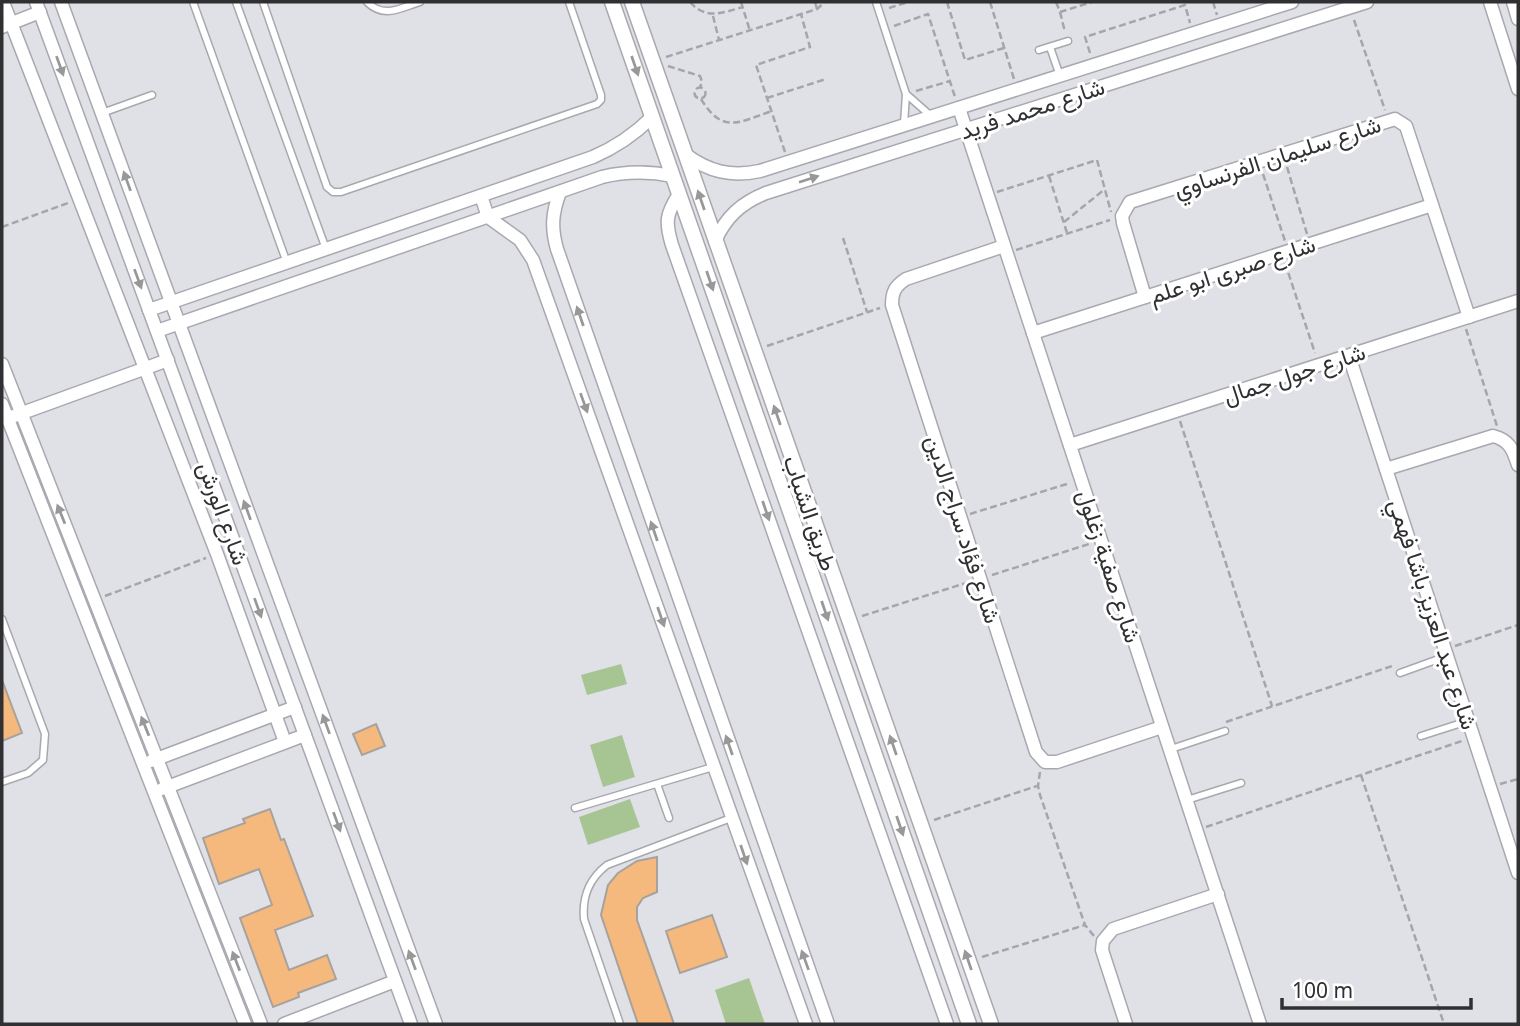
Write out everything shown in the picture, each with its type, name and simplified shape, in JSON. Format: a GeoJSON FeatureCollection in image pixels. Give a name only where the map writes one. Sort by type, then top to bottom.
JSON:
{"type":"FeatureCollection","features":[{"type":"Feature","properties":{"kind":"street"},"geometry":{"type":"LineString","coordinates":[[3,2],[6,25],[79,199],[217,554],[285,742]]}},
{"type":"Feature","properties":{"kind":"street","name":"شارع الورش"},"geometry":{"type":"LineString","coordinates":[[61,2],[436,1024]]}},
{"type":"Feature","properties":{"kind":"street","name":"طريق الشباب"},"geometry":{"type":"LineString","coordinates":[[612,2],[969,1024]]}},
{"type":"Feature","properties":{"kind":"street","name":"طريق الشباب"},"geometry":{"type":"LineString","coordinates":[[632,2],[991,1024]]}},
{"type":"Feature","properties":{"kind":"street","name":"شارع محمد فريد"},"geometry":{"type":"LineString","coordinates":[[685,154],[705,167],[728,174],[760,171],[1274,5],[1292,2]]}},
{"type":"Feature","properties":{"kind":"street","name":"شارع محمد فريد"},"geometry":{"type":"LineString","coordinates":[[716,241],[730,216],[740,206],[766,193],[1367,2]]}},
{"type":"Feature","properties":{"kind":"street"},"geometry":{"type":"LineString","coordinates":[[1490,2],[1518,89]]}},
{"type":"Feature","properties":{"kind":"street"},"geometry":{"type":"LineString","coordinates":[[1513,2],[1518,19]]}},
{"type":"Feature","properties":{"kind":"street"},"geometry":{"type":"LineString","coordinates":[[6,25],[38,7]]}},
{"type":"Feature","properties":{"kind":"street","name":"شارع الورش"},"geometry":{"type":"LineString","coordinates":[[38,7],[411,1024]]}},
{"type":"Feature","properties":{"kind":"street","name":"شارع صفية زغلول"},"geometry":{"type":"LineString","coordinates":[[959,108],[1260,1024]]}},
{"type":"Feature","properties":{"kind":"street"},"geometry":{"type":"LineString","coordinates":[[149,310],[593,157],[635,134],[652,117]]}},
{"type":"Feature","properties":{"kind":"street","name":"شارع سليمان الفرنساوي"},"geometry":{"type":"LineString","coordinates":[[1145,297],[1123,223],[1122,216],[1130,202],[1395,119],[1406,126],[1466,318]]}},
{"type":"Feature","properties":{"kind":"street"},"geometry":{"type":"LineString","coordinates":[[157,331],[602,177],[649,171],[673,176]]}},
{"type":"Feature","properties":{"kind":"street"},"geometry":{"type":"LineString","coordinates":[[760,171],[758,183],[766,193]]}},
{"type":"Feature","properties":{"kind":"street"},"geometry":{"type":"LineString","coordinates":[[560,192],[553,210],[552,230],[557,249],[828,1024]]}},
{"type":"Feature","properties":{"kind":"street"},"geometry":{"type":"LineString","coordinates":[[679,194],[669,209],[667,228],[672,245],[947,1024]]}},
{"type":"Feature","properties":{"kind":"street"},"geometry":{"type":"LineString","coordinates":[[481,196],[488,217],[520,240],[533,260],[806,1024]]}},
{"type":"Feature","properties":{"kind":"street","name":"شارع صبرى ابو علم"},"geometry":{"type":"LineString","coordinates":[[1032,333],[1432,205]]}},
{"type":"Feature","properties":{"kind":"street"},"geometry":{"type":"LineString","coordinates":[[892,305],[892,294],[897,285],[906,279],[1005,249]]}},
{"type":"Feature","properties":{"kind":"street","name":"شارع جول جمال"},"geometry":{"type":"LineString","coordinates":[[1070,445],[1518,301]]}},
{"type":"Feature","properties":{"kind":"street","name":"شارع فؤاد سراج الدين"},"geometry":{"type":"LineString","coordinates":[[892,305],[1035,752],[1045,762]]}},
{"type":"Feature","properties":{"kind":"street","name":"شارع عبد العزيز باشا فهمي"},"geometry":{"type":"LineString","coordinates":[[1349,356],[1518,873]]}},
{"type":"Feature","properties":{"kind":"street"},"geometry":{"type":"LineString","coordinates":[[7,418],[167,360]]}},
{"type":"Feature","properties":{"kind":"street"},"geometry":{"type":"LineString","coordinates":[[2,364],[261,1024]]}},
{"type":"Feature","properties":{"kind":"street"},"geometry":{"type":"LineString","coordinates":[[2,404],[245,1024]]}},
{"type":"Feature","properties":{"kind":"street"},"geometry":{"type":"LineString","coordinates":[[1386,469],[1484,437],[1501,438],[1512,448],[1518,465]]}},
{"type":"Feature","properties":{"kind":"street"},"geometry":{"type":"LineString","coordinates":[[648,580],[669,573]]}},
{"type":"Feature","properties":{"kind":"street"},"geometry":{"type":"LineString","coordinates":[[683,681],[704,673]]}},
{"type":"Feature","properties":{"kind":"street"},"geometry":{"type":"LineString","coordinates":[[144,764],[295,707]]}},
{"type":"Feature","properties":{"kind":"street"},"geometry":{"type":"LineString","coordinates":[[1045,762],[1057,762],[1162,727]]}},
{"type":"Feature","properties":{"kind":"street"},"geometry":{"type":"LineString","coordinates":[[155,792],[305,735]]}},
{"type":"Feature","properties":{"kind":"street"},"geometry":{"type":"LineString","coordinates":[[760,899],[780,892]]}},
{"type":"Feature","properties":{"kind":"street"},"geometry":{"type":"LineString","coordinates":[[1126,1024],[1104,959],[1103,941],[1113,929],[1217,894]]}},
{"type":"Feature","properties":{"kind":"street"},"geometry":{"type":"LineString","coordinates":[[284,1024],[395,981]]}},
{"type":"Feature","properties":{"kind":"lane"},"geometry":{"type":"LineString","coordinates":[[193,2],[287,263]]}},
{"type":"Feature","properties":{"kind":"lane"},"geometry":{"type":"LineString","coordinates":[[236,2],[326,249]]}},
{"type":"Feature","properties":{"kind":"lane"},"geometry":{"type":"LineString","coordinates":[[263,2],[327,187],[333,192],[341,192],[597,104],[601,95],[569,2]]}},
{"type":"Feature","properties":{"kind":"lane"},"geometry":{"type":"LineString","coordinates":[[368,2],[377,11],[389,12],[421,2]]}},
{"type":"Feature","properties":{"kind":"lane"},"geometry":{"type":"LineString","coordinates":[[876,2],[906,94],[904,126]]}},
{"type":"Feature","properties":{"kind":"lane"},"geometry":{"type":"LineString","coordinates":[[1040,50],[1068,41]]}},
{"type":"Feature","properties":{"kind":"lane"},"geometry":{"type":"LineString","coordinates":[[1050,47],[1060,76]]}},
{"type":"Feature","properties":{"kind":"lane"},"geometry":{"type":"LineString","coordinates":[[906,94],[933,117]]}},
{"type":"Feature","properties":{"kind":"lane"},"geometry":{"type":"LineString","coordinates":[[102,113],[152,95]]}},
{"type":"Feature","properties":{"kind":"lane"},"geometry":{"type":"LineString","coordinates":[[2,619],[45,734],[43,760],[28,773],[2,782]]}},
{"type":"Feature","properties":{"kind":"lane"},"geometry":{"type":"LineString","coordinates":[[1399,673],[1446,652]]}},
{"type":"Feature","properties":{"kind":"lane"},"geometry":{"type":"LineString","coordinates":[[1421,736],[1468,721]]}},
{"type":"Feature","properties":{"kind":"lane"},"geometry":{"type":"LineString","coordinates":[[1170,749],[1226,731]]}},
{"type":"Feature","properties":{"kind":"lane"},"geometry":{"type":"LineString","coordinates":[[575,808],[713,767]]}},
{"type":"Feature","properties":{"kind":"lane"},"geometry":{"type":"LineString","coordinates":[[1186,800],[1241,783]]}},
{"type":"Feature","properties":{"kind":"lane"},"geometry":{"type":"LineString","coordinates":[[657,784],[669,818]]}},
{"type":"Feature","properties":{"kind":"lane"},"geometry":{"type":"LineString","coordinates":[[620,1024],[584,919],[584,897],[592,879],[607,865],[731,818]]}},
{"type":"Feature","properties":{"kind":"path"},"geometry":{"type":"LineString","coordinates":[[690,2],[701,11],[713,15],[743,7]]}},
{"type":"Feature","properties":{"kind":"path"},"geometry":{"type":"LineString","coordinates":[[741,2],[750,31]]}},
{"type":"Feature","properties":{"kind":"path"},"geometry":{"type":"LineString","coordinates":[[815,2],[817,9]]}},
{"type":"Feature","properties":{"kind":"path"},"geometry":{"type":"LineString","coordinates":[[653,61],[801,15],[817,9],[825,2]]}},
{"type":"Feature","properties":{"kind":"path"},"geometry":{"type":"LineString","coordinates":[[879,12],[908,2]]}},
{"type":"Feature","properties":{"kind":"path"},"geometry":{"type":"LineString","coordinates":[[947,2],[965,60],[1004,48]]}},
{"type":"Feature","properties":{"kind":"path"},"geometry":{"type":"LineString","coordinates":[[990,2],[1017,90]]}},
{"type":"Feature","properties":{"kind":"path"},"geometry":{"type":"LineString","coordinates":[[1056,2],[1068,41]]}},
{"type":"Feature","properties":{"kind":"path"},"geometry":{"type":"LineString","coordinates":[[1059,12],[1092,2]]}},
{"type":"Feature","properties":{"kind":"path"},"geometry":{"type":"LineString","coordinates":[[1094,65],[1085,37],[1097,33],[1185,5],[1193,33]]}},
{"type":"Feature","properties":{"kind":"path"},"geometry":{"type":"LineString","coordinates":[[1350,7],[1388,120]]}},
{"type":"Feature","properties":{"kind":"path"},"geometry":{"type":"LineString","coordinates":[[884,29],[928,14],[959,108]]}},
{"type":"Feature","properties":{"kind":"path"},"geometry":{"type":"LineString","coordinates":[[713,15],[719,40]]}},
{"type":"Feature","properties":{"kind":"path"},"geometry":{"type":"LineString","coordinates":[[789,162],[757,65],[810,47],[801,15]]}},
{"type":"Feature","properties":{"kind":"path"},"geometry":{"type":"LineString","coordinates":[[653,61],[700,76],[702,82],[695,95],[719,120],[732,124],[772,111]]}},
{"type":"Feature","properties":{"kind":"path"},"geometry":{"type":"LineString","coordinates":[[767,98],[827,79]]}},
{"type":"Feature","properties":{"kind":"path"},"geometry":{"type":"LineString","coordinates":[[906,94],[950,81]]}},
{"type":"Feature","properties":{"kind":"path"},"geometry":{"type":"LineString","coordinates":[[700,87],[706,94],[701,99]]}},
{"type":"Feature","properties":{"kind":"path"},"geometry":{"type":"LineString","coordinates":[[1283,153],[1311,244]]}},
{"type":"Feature","properties":{"kind":"path"},"geometry":{"type":"LineString","coordinates":[[987,195],[1097,160],[1113,218],[1005,249]]}},
{"type":"Feature","properties":{"kind":"path"},"geometry":{"type":"LineString","coordinates":[[1259,161],[1319,365]]}},
{"type":"Feature","properties":{"kind":"path"},"geometry":{"type":"LineString","coordinates":[[1049,175],[1068,233]]}},
{"type":"Feature","properties":{"kind":"path"},"geometry":{"type":"LineString","coordinates":[[1064,222],[1105,189]]}},
{"type":"Feature","properties":{"kind":"path"},"geometry":{"type":"LineString","coordinates":[[2,227],[79,199]]}},
{"type":"Feature","properties":{"kind":"path"},"geometry":{"type":"LineString","coordinates":[[843,238],[867,313]]}},
{"type":"Feature","properties":{"kind":"path"},"geometry":{"type":"LineString","coordinates":[[754,350],[892,305]]}},
{"type":"Feature","properties":{"kind":"path"},"geometry":{"type":"LineString","coordinates":[[1466,318],[1501,438]]}},
{"type":"Feature","properties":{"kind":"path"},"geometry":{"type":"LineString","coordinates":[[1177,411],[1272,706]]}},
{"type":"Feature","properties":{"kind":"path"},"geometry":{"type":"LineString","coordinates":[[960,517],[1081,480]]}},
{"type":"Feature","properties":{"kind":"path"},"geometry":{"type":"LineString","coordinates":[[95,600],[217,554]]}},
{"type":"Feature","properties":{"kind":"path"},"geometry":{"type":"LineString","coordinates":[[1446,652],[1518,625]]}},
{"type":"Feature","properties":{"kind":"path"},"geometry":{"type":"LineString","coordinates":[[1220,724],[1396,665]]}},
{"type":"Feature","properties":{"kind":"path"},"geometry":{"type":"LineString","coordinates":[[1196,831],[1474,737]]}},
{"type":"Feature","properties":{"kind":"path"},"geometry":{"type":"LineString","coordinates":[[1045,762],[1038,778],[1038,786],[1085,925],[1103,941]]}},
{"type":"Feature","properties":{"kind":"path"},"geometry":{"type":"LineString","coordinates":[[1361,775],[1444,1024]]}},
{"type":"Feature","properties":{"kind":"path"},"geometry":{"type":"LineString","coordinates":[[1490,787],[1518,779]]}},
{"type":"Feature","properties":{"kind":"path"},"geometry":{"type":"LineString","coordinates":[[921,825],[1038,786]]}},
{"type":"Feature","properties":{"kind":"path"},"geometry":{"type":"LineString","coordinates":[[968,961],[1085,925]]}},
{"type":"Feature","properties":{"kind":"green space"},"geometry":{"type":"Polygon","coordinates":[[[621,664],[627,684],[587,695],[581,675],[621,664]]]}},
{"type":"Feature","properties":{"kind":"green space"},"geometry":{"type":"Polygon","coordinates":[[[622,735],[635,777],[603,787],[590,745],[622,735]]]}},
{"type":"Feature","properties":{"kind":"green space"},"geometry":{"type":"Polygon","coordinates":[[[630,799],[640,827],[588,845],[579,817],[630,799]]]}},
{"type":"Feature","properties":{"kind":"green space"},"geometry":{"type":"Polygon","coordinates":[[[749,978],[765,1024],[726,1024],[715,990],[749,978]]]}},
{"type":"Feature","properties":{"kind":"building"},"geometry":{"type":"Polygon","coordinates":[[[2,680],[22,733],[2,741],[2,680]]]}},
{"type":"Feature","properties":{"kind":"building"},"geometry":{"type":"Polygon","coordinates":[[[376,724],[385,746],[362,755],[353,734],[376,724]]]}},
{"type":"Feature","properties":{"kind":"building"},"geometry":{"type":"Polygon","coordinates":[[[270,809],[313,916],[275,930],[289,970],[327,955],[336,979],[298,993],[299,997],[273,1007],[240,918],[272,905],[259,869],[219,884],[203,838],[245,823],[243,819],[270,809]]]}},
{"type":"Feature","properties":{"kind":"building"},"geometry":{"type":"Polygon","coordinates":[[[657,857],[657,892],[643,898],[637,907],[637,920],[674,1024],[638,1024],[601,915],[608,885],[618,873],[637,861],[657,857]]]}},
{"type":"Feature","properties":{"kind":"building"},"geometry":{"type":"Polygon","coordinates":[[[712,915],[727,957],[680,973],[666,931],[712,915]]]}}]}
